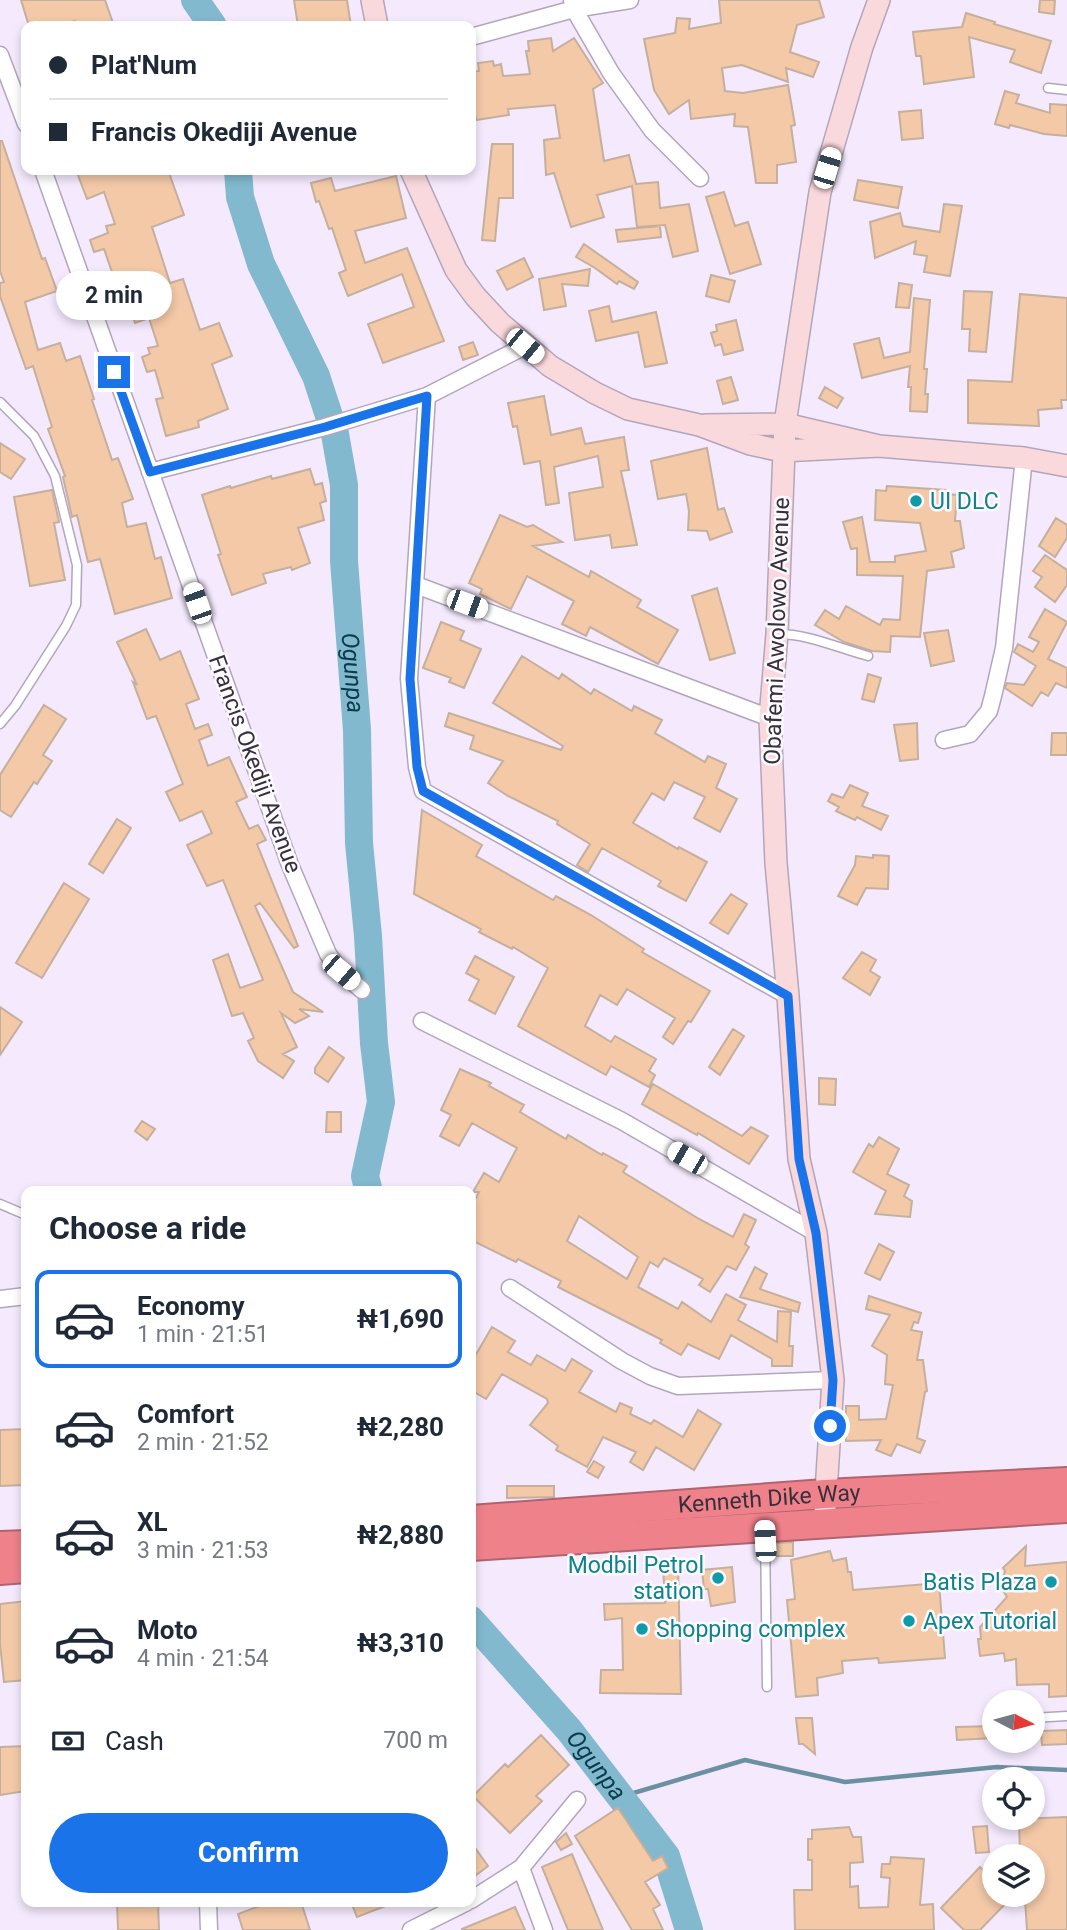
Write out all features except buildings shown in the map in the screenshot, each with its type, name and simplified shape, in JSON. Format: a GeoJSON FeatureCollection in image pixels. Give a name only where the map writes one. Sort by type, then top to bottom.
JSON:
{"type":"FeatureCollection","features":[{"type":"Feature","properties":{"kind":"highway","name":"Kenneth Dike Way"},"geometry":{"type":"LineString","coordinates":[[484,1532],[825,1494],[1067,1482]]}},
{"type":"Feature","properties":{"kind":"highway","name":"Kenneth Dike Way"},"geometry":{"type":"LineString","coordinates":[[484,1532],[765,1527],[1067,1508]]}},
{"type":"Feature","properties":{"kind":"highway"},"geometry":{"type":"LineString","coordinates":[[0,1546],[21,1545]]}},
{"type":"Feature","properties":{"kind":"highway"},"geometry":{"type":"LineString","coordinates":[[0,1570],[21,1568]]}},
{"type":"Feature","properties":{"kind":"main road"},"geometry":{"type":"LineString","coordinates":[[372,0],[376,21]]}},
{"type":"Feature","properties":{"kind":"main road","name":"Obafemi Awolowo Avenue"},"geometry":{"type":"LineString","coordinates":[[826,1522],[825,1494],[833,1380],[816,1233],[799,1159],[776,863],[769,718],[777,634],[782,451],[820,192],[878,0]]}},
{"type":"Feature","properties":{"kind":"main road"},"geometry":{"type":"LineString","coordinates":[[413,175],[456,270],[500,323],[550,366],[628,409],[699,425],[750,444],[782,451],[879,446],[1024,458],[1067,466]]}},
{"type":"Feature","properties":{"kind":"main road"},"geometry":{"type":"LineString","coordinates":[[699,425],[785,424],[879,446]]}},
{"type":"Feature","properties":{"kind":"street"},"geometry":{"type":"LineString","coordinates":[[476,35],[573,4],[630,0]]}},
{"type":"Feature","properties":{"kind":"street"},"geometry":{"type":"LineString","coordinates":[[573,4],[611,73],[652,130],[700,178]]}},
{"type":"Feature","properties":{"kind":"street"},"geometry":{"type":"LineString","coordinates":[[0,55],[21,111]]}},
{"type":"Feature","properties":{"kind":"street","name":"Francis Okediji Avenue"},"geometry":{"type":"LineString","coordinates":[[45,175],[290,865],[328,954],[341,972],[362,990]]}},
{"type":"Feature","properties":{"kind":"street"},"geometry":{"type":"LineString","coordinates":[[150,472],[325,427],[427,396],[525,346]]}},
{"type":"Feature","properties":{"kind":"street"},"geometry":{"type":"LineString","coordinates":[[427,396],[410,679],[417,767],[423,791],[788,996]]}},
{"type":"Feature","properties":{"kind":"street"},"geometry":{"type":"LineString","coordinates":[[944,740],[970,734],[989,710],[993,696],[1004,648],[1024,458]]}},
{"type":"Feature","properties":{"kind":"street"},"geometry":{"type":"LineString","coordinates":[[416,585],[769,718]]}},
{"type":"Feature","properties":{"kind":"street"},"geometry":{"type":"LineString","coordinates":[[422,1021],[622,1121],[816,1233]]}},
{"type":"Feature","properties":{"kind":"street"},"geometry":{"type":"LineString","coordinates":[[510,1288],[622,1361],[650,1376],[678,1386],[833,1380]]}},
{"type":"Feature","properties":{"kind":"street"},"geometry":{"type":"LineString","coordinates":[[0,1299],[21,1297]]}},
{"type":"Feature","properties":{"kind":"street"},"geometry":{"type":"LineString","coordinates":[[476,1897],[521,1868],[577,1800]]}},
{"type":"Feature","properties":{"kind":"street"},"geometry":{"type":"LineString","coordinates":[[521,1868],[544,1930]]}},
{"type":"Feature","properties":{"kind":"street"},"geometry":{"type":"LineString","coordinates":[[208,1907],[209,1930]]}},
{"type":"Feature","properties":{"kind":"street"},"geometry":{"type":"LineString","coordinates":[[411,1930],[457,1907]]}},
{"type":"Feature","properties":{"kind":"lane"},"geometry":{"type":"LineString","coordinates":[[1048,88],[1067,90]]}},
{"type":"Feature","properties":{"kind":"lane"},"geometry":{"type":"LineString","coordinates":[[0,402],[34,436],[55,476],[77,565],[76,605],[66,626],[15,706],[0,724]]}},
{"type":"Feature","properties":{"kind":"lane"},"geometry":{"type":"LineString","coordinates":[[777,634],[813,638],[868,656]]}},
{"type":"Feature","properties":{"kind":"lane"},"geometry":{"type":"LineString","coordinates":[[0,1203],[21,1213]]}},
{"type":"Feature","properties":{"kind":"lane"},"geometry":{"type":"LineString","coordinates":[[765,1527],[767,1687]]}},
{"type":"Feature","properties":{"kind":"lane"},"geometry":{"type":"LineString","coordinates":[[1045,1717],[1067,1716]]}},
{"type":"Feature","properties":{"kind":"waterway","name":"Ogunpa"},"geometry":{"type":"LineString","coordinates":[[195,0],[210,21]]}},
{"type":"Feature","properties":{"kind":"waterway","name":"Ogunpa"},"geometry":{"type":"LineString","coordinates":[[238,175],[240,197],[261,264],[316,376],[335,434],[344,485],[344,561],[357,730],[359,843],[381,1102],[365,1176],[368,1186]]}},
{"type":"Feature","properties":{"kind":"waterway","name":"Ogunpa"},"geometry":{"type":"LineString","coordinates":[[476,1626],[569,1730],[666,1856],[689,1930]]}},
{"type":"Feature","properties":{"kind":"waterway"},"geometry":{"type":"LineString","coordinates":[[620,1797],[745,1760],[845,1782],[997,1767],[1067,1770]]}},
{"type":"Feature","properties":{"kind":"place","name":"UI DLC"},"geometry":{"type":"Point","coordinates":[916,501]}},
{"type":"Feature","properties":{"kind":"place","name":"Modbil Petrol station"},"geometry":{"type":"Point","coordinates":[718,1578]}},
{"type":"Feature","properties":{"kind":"place","name":"Batis Plaza"},"geometry":{"type":"Point","coordinates":[1051,1582]}},
{"type":"Feature","properties":{"kind":"place","name":"Apex Tutorial"},"geometry":{"type":"Point","coordinates":[909,1621]}},
{"type":"Feature","properties":{"kind":"place","name":"Shopping complex"},"geometry":{"type":"Point","coordinates":[642,1629]}},
{"type":"Feature","properties":{"kind":"route"},"geometry":{"type":"LineString","coordinates":[[114,372],[150,472],[325,427],[427,396],[410,679],[417,767],[423,791],[788,996],[799,1159],[816,1233],[833,1380],[830,1426]]}}]}
